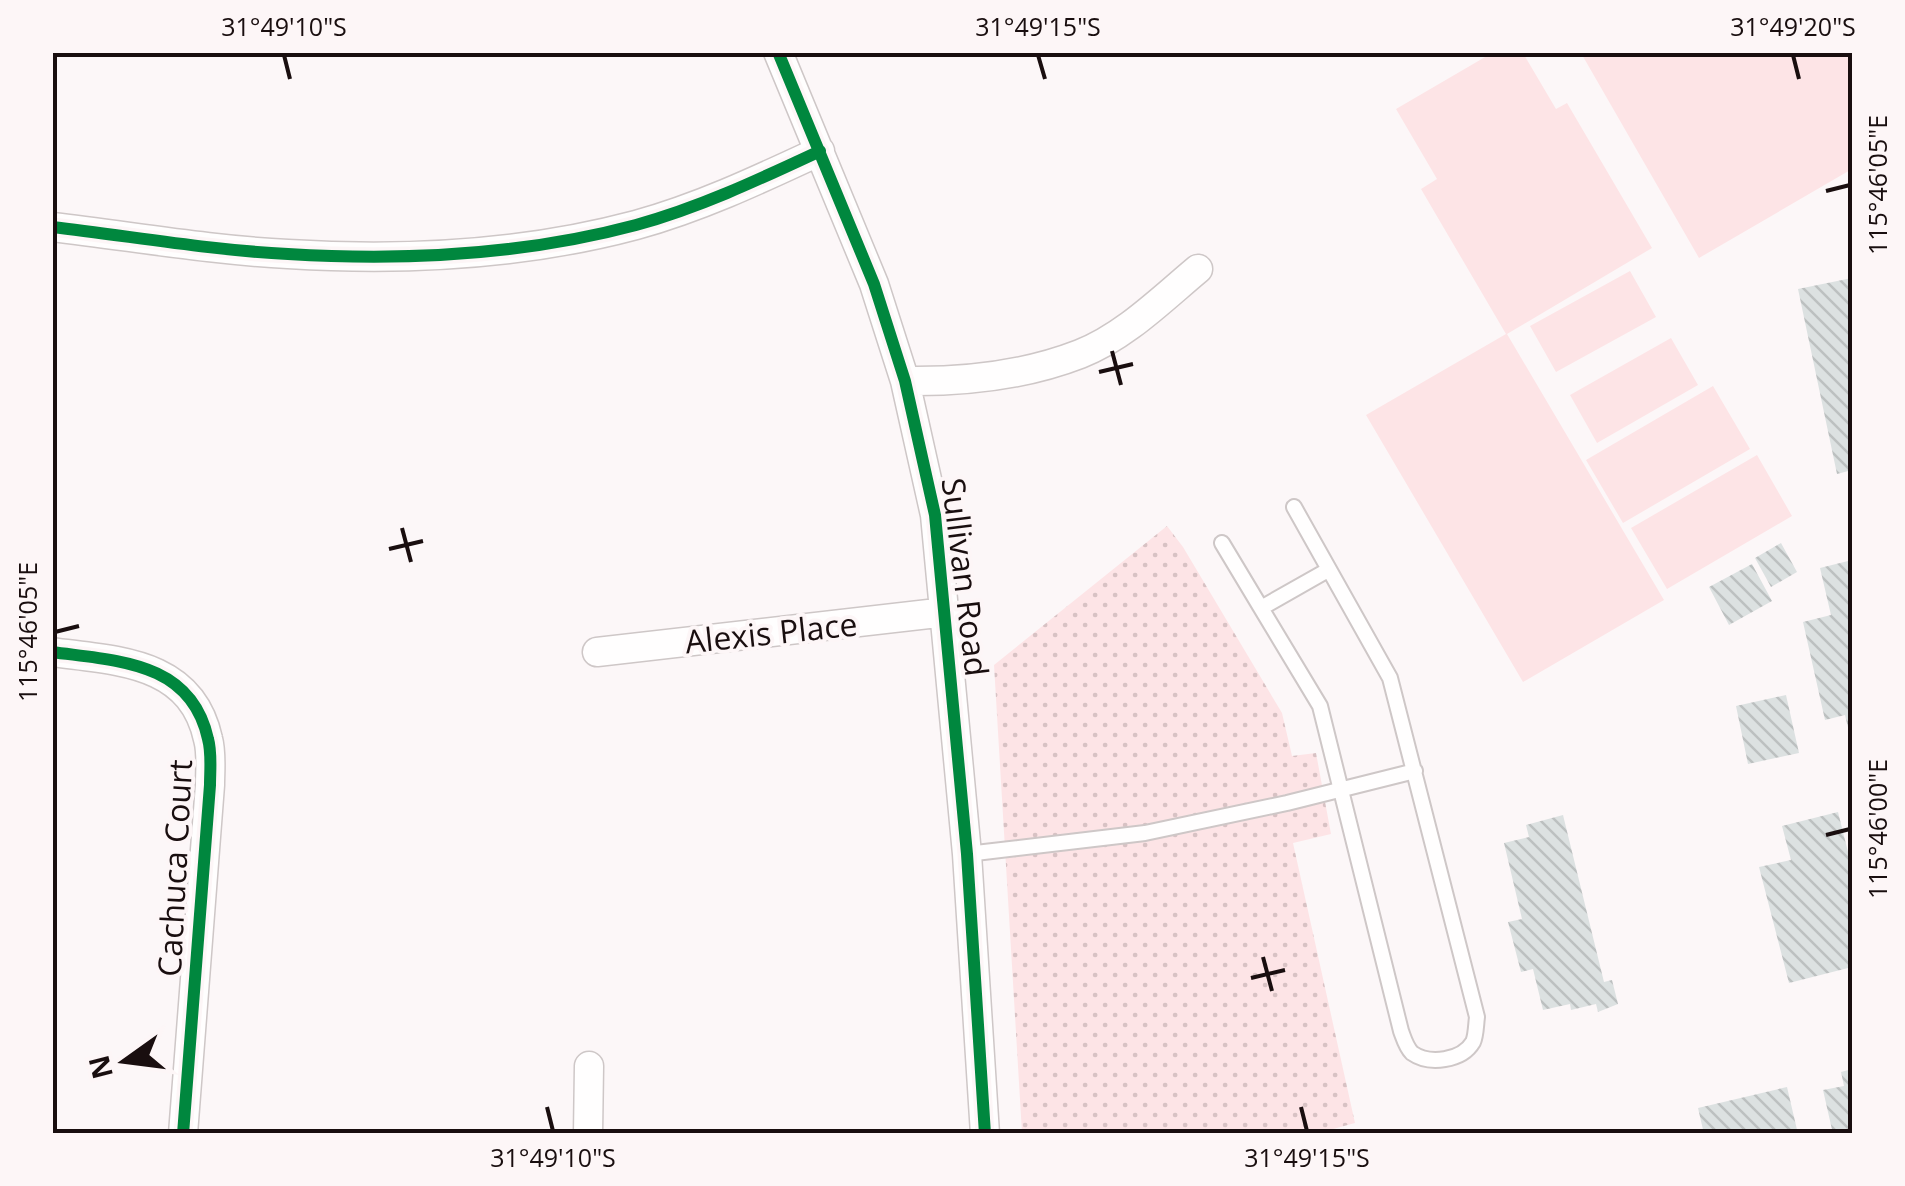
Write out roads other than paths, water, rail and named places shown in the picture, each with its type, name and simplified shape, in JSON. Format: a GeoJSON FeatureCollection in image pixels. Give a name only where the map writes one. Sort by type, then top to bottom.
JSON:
{"type":"FeatureCollection","features":[{"type":"Feature","properties":{"kind":"street","name":"Sullivan Road"},"geometry":{"type":"LineString","coordinates":[[778,52],[874,284],[905,381],[935,515],[967,854],[985,1134]]}},
{"type":"Feature","properties":{"kind":"street"},"geometry":{"type":"LineString","coordinates":[[52,227],[287,254],[448,255],[549,244],[636,225],[724,196],[820,151]]}},
{"type":"Feature","properties":{"kind":"street"},"geometry":{"type":"LineString","coordinates":[[905,381],[948,382],[1081,354],[1139,319],[1198,269]]}},
{"type":"Feature","properties":{"kind":"street","name":"Alexis Place"},"geometry":{"type":"LineString","coordinates":[[597,652],[946,612]]}},
{"type":"Feature","properties":{"kind":"street","name":"Cachuca Court"},"geometry":{"type":"LineString","coordinates":[[52,652],[157,671],[194,703],[209,740],[210,786],[183,1134]]}},
{"type":"Feature","properties":{"kind":"street"},"geometry":{"type":"LineString","coordinates":[[588,1134],[589,1066]]}},
{"type":"Feature","properties":{"kind":"lane"},"geometry":{"type":"LineString","coordinates":[[1222,543],[1320,706],[1400,1031],[1408,1050],[1419,1057],[1441,1061],[1473,1042],[1478,1017],[1415,771],[1390,678],[1294,507]]}},
{"type":"Feature","properties":{"kind":"lane"},"geometry":{"type":"LineString","coordinates":[[1261,608],[1328,570]]}},
{"type":"Feature","properties":{"kind":"lane"},"geometry":{"type":"LineString","coordinates":[[967,854],[1145,833],[1415,771]]}}]}
